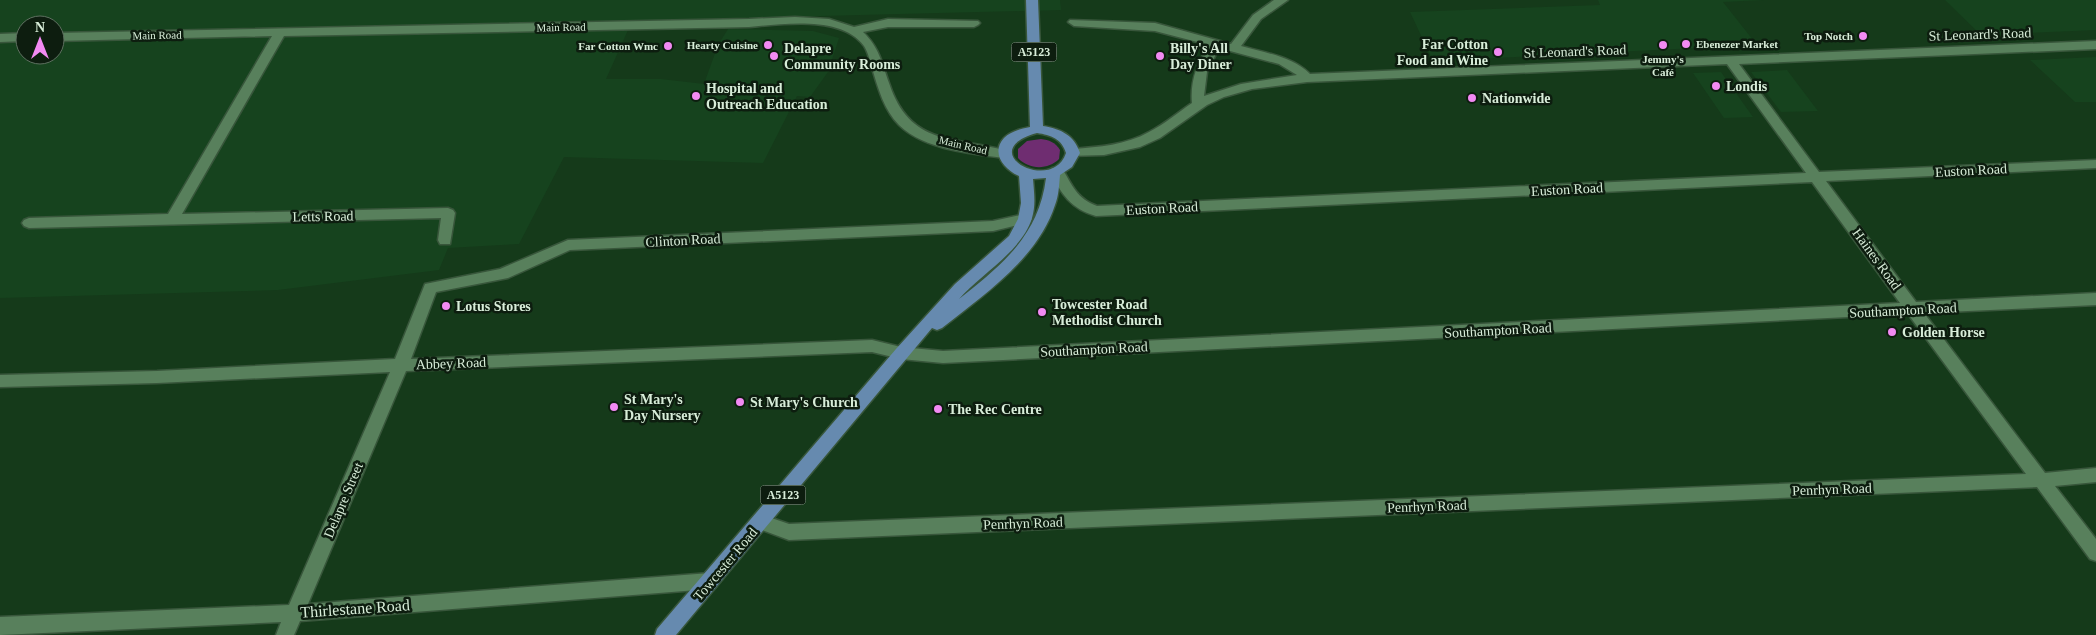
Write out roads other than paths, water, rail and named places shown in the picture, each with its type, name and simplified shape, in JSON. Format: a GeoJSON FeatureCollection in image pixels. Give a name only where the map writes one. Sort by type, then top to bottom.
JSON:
{"type":"FeatureCollection","features":[{"type":"Feature","properties":{"kind":"main road","name":"A5123"},"geometry":{"type":"LineString","coordinates":[[1032,0],[1037,129]]}},
{"type":"Feature","properties":{"kind":"main road"},"geometry":{"type":"LineString","coordinates":[[1037,129],[1055,132],[1062,136],[1072,147],[1073,153],[1068,163],[1056,172],[1045,175],[1026,174],[1010,166],[1003,154],[1004,146],[1016,134],[1037,129]]}},
{"type":"Feature","properties":{"kind":"main road","name":"Towcester Road"},"geometry":{"type":"LineString","coordinates":[[901,353],[971,297],[1027,245],[1048,206],[1056,172]]}},
{"type":"Feature","properties":{"kind":"main road","name":"Towcester Road"},"geometry":{"type":"LineString","coordinates":[[664,635],[901,353],[960,288],[1014,239],[1025,219],[1028,203],[1026,174]]}},
{"type":"Feature","properties":{"kind":"street"},"geometry":{"type":"LineString","coordinates":[[1234,48],[1257,17],[1282,0]]}},
{"type":"Feature","properties":{"kind":"street","name":"Main Road"},"geometry":{"type":"LineString","coordinates":[[65,37],[749,23],[801,20],[832,23],[853,31],[868,44],[890,106],[899,118],[911,128],[940,142],[1003,154]]}},
{"type":"Feature","properties":{"kind":"street"},"geometry":{"type":"LineString","coordinates":[[1074,22],[1155,27],[1282,61],[1299,70],[1307,78]]}},
{"type":"Feature","properties":{"kind":"street"},"geometry":{"type":"LineString","coordinates":[[853,31],[888,24],[974,23]]}},
{"type":"Feature","properties":{"kind":"street"},"geometry":{"type":"LineString","coordinates":[[172,219],[280,32]]}},
{"type":"Feature","properties":{"kind":"street"},"geometry":{"type":"LineString","coordinates":[[0,38],[15,37]]}},
{"type":"Feature","properties":{"kind":"street"},"geometry":{"type":"LineString","coordinates":[[1198,104],[1196,90],[1204,62],[1216,43]]}},
{"type":"Feature","properties":{"kind":"street","name":"St Leonard's Road"},"geometry":{"type":"LineString","coordinates":[[1073,153],[1117,149],[1138,144],[1156,135],[1198,104],[1219,94],[1244,87],[1307,78],[2096,45]]}},
{"type":"Feature","properties":{"kind":"street","name":"Haines Road"},"geometry":{"type":"LineString","coordinates":[[1730,60],[1818,177],[1913,310],[2096,553]]}},
{"type":"Feature","properties":{"kind":"street","name":"Euston Road"},"geometry":{"type":"LineString","coordinates":[[1056,172],[1064,188],[1074,200],[1096,211],[2096,164]]}},
{"type":"Feature","properties":{"kind":"street","name":"Letts Road"},"geometry":{"type":"LineString","coordinates":[[29,223],[448,213],[445,240]]}},
{"type":"Feature","properties":{"kind":"street","name":"Clinton Road"},"geometry":{"type":"LineString","coordinates":[[401,365],[430,288],[503,274],[568,246],[993,226],[1025,219]]}},
{"type":"Feature","properties":{"kind":"street","name":"Southampton Road"},"geometry":{"type":"LineString","coordinates":[[901,353],[944,356],[1913,310],[2096,299]]}},
{"type":"Feature","properties":{"kind":"street","name":"Abbey Road"},"geometry":{"type":"LineString","coordinates":[[0,381],[157,377],[872,346],[901,353]]}},
{"type":"Feature","properties":{"kind":"street","name":"Delapre Street"},"geometry":{"type":"LineString","coordinates":[[285,635],[401,365]]}},
{"type":"Feature","properties":{"kind":"street","name":"Penrhyn Road"},"geometry":{"type":"LineString","coordinates":[[760,522],[789,532],[2042,480],[2096,475]]}},
{"type":"Feature","properties":{"kind":"street","name":"Thirlestane Road"},"geometry":{"type":"LineString","coordinates":[[0,626],[294,613],[710,581]]}},
{"type":"Feature","properties":{"kind":"place","name":"Top Notch"},"geometry":{"type":"Point","coordinates":[1863,36]}},
{"type":"Feature","properties":{"kind":"place","name":"Ebenezer Market"},"geometry":{"type":"Point","coordinates":[1686,44]}},
{"type":"Feature","properties":{"kind":"place","name":"Hearty Cuisine"},"geometry":{"type":"Point","coordinates":[768,45]}},
{"type":"Feature","properties":{"kind":"place","name":"Jemmy's Café"},"geometry":{"type":"Point","coordinates":[1663,45]}},
{"type":"Feature","properties":{"kind":"place","name":"Far Cotton Wmc"},"geometry":{"type":"Point","coordinates":[668,46]}},
{"type":"Feature","properties":{"kind":"place","name":"Far Cotton Food and Wine"},"geometry":{"type":"Point","coordinates":[1498,52]}},
{"type":"Feature","properties":{"kind":"place","name":"Delapre Community Rooms"},"geometry":{"type":"Point","coordinates":[774,56]}},
{"type":"Feature","properties":{"kind":"place","name":"Billy's All Day Diner"},"geometry":{"type":"Point","coordinates":[1160,56]}},
{"type":"Feature","properties":{"kind":"place","name":"Londis"},"geometry":{"type":"Point","coordinates":[1716,86]}},
{"type":"Feature","properties":{"kind":"place","name":"Hospital and Outreach Education"},"geometry":{"type":"Point","coordinates":[696,96]}},
{"type":"Feature","properties":{"kind":"place","name":"Nationwide"},"geometry":{"type":"Point","coordinates":[1472,98]}},
{"type":"Feature","properties":{"kind":"place","name":"Lotus Stores"},"geometry":{"type":"Point","coordinates":[446,306]}},
{"type":"Feature","properties":{"kind":"place","name":"Towcester Road Methodist Church"},"geometry":{"type":"Point","coordinates":[1042,312]}},
{"type":"Feature","properties":{"kind":"place","name":"Golden Horse"},"geometry":{"type":"Point","coordinates":[1892,332]}},
{"type":"Feature","properties":{"kind":"place","name":"St Mary's Church"},"geometry":{"type":"Point","coordinates":[740,402]}},
{"type":"Feature","properties":{"kind":"place","name":"St Mary's Day Nursery"},"geometry":{"type":"Point","coordinates":[614,407]}},
{"type":"Feature","properties":{"kind":"place","name":"The Rec Centre"},"geometry":{"type":"Point","coordinates":[938,409]}}]}
